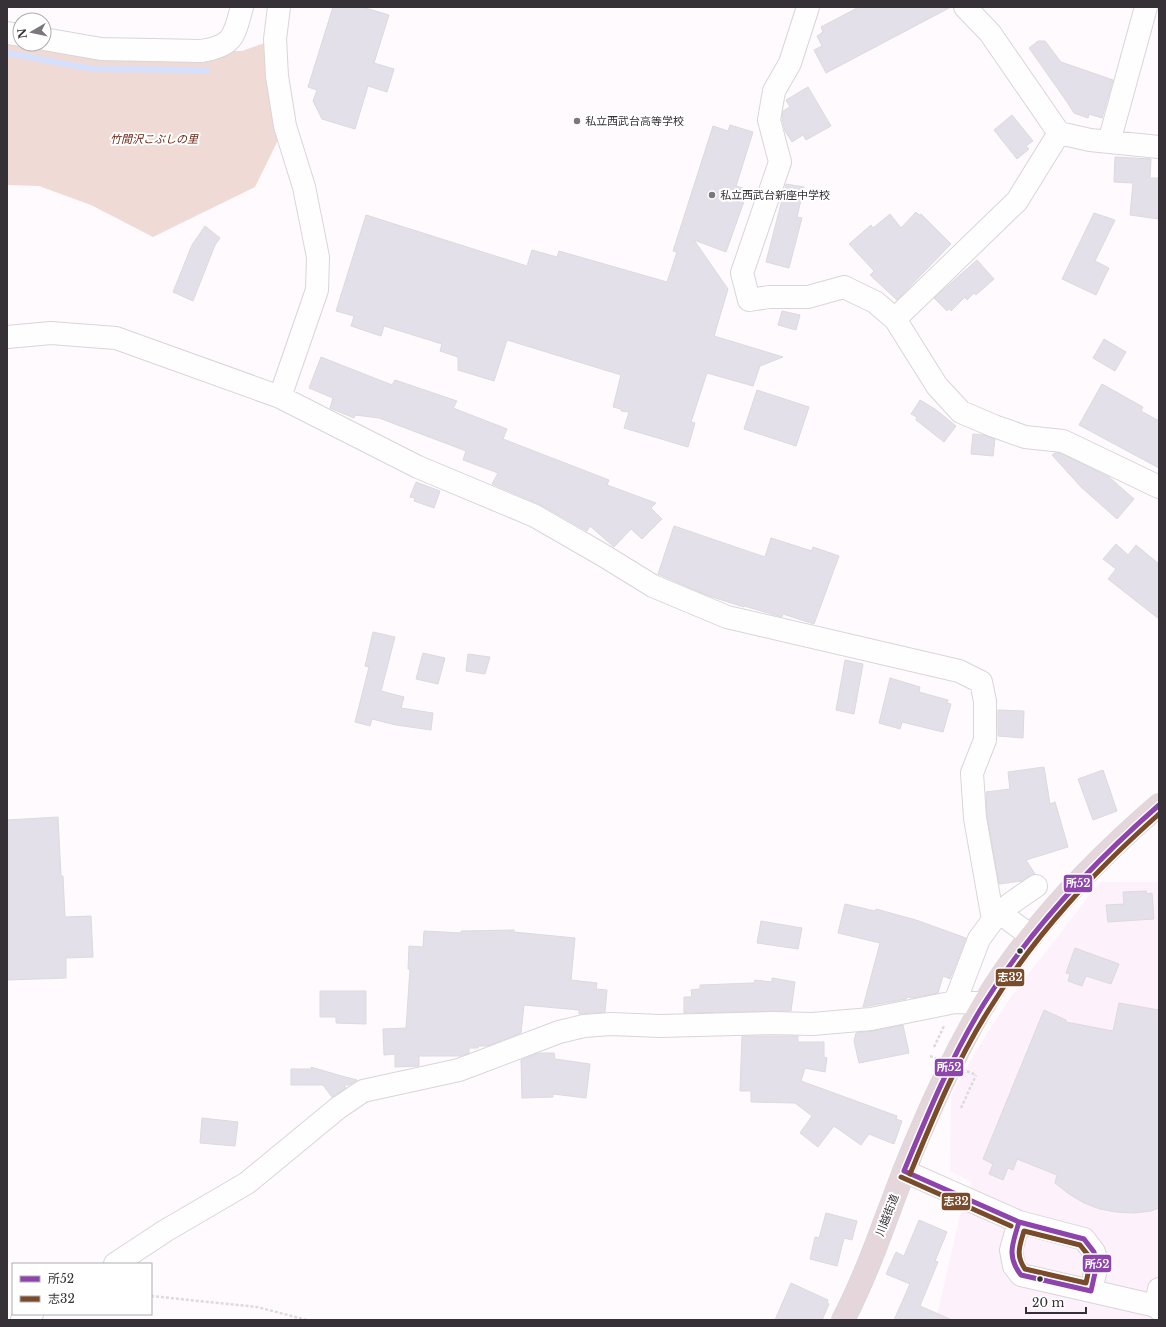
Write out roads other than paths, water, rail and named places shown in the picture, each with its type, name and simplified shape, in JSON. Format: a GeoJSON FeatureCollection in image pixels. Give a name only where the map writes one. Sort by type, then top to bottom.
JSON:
{"type":"FeatureCollection","features":[{"type":"Feature","properties":{"kind":"highway","name":"川越街道"},"geometry":{"type":"LineString","coordinates":[[843,1320],[869,1263],[919,1134],[957,1052],[985,1002],[1004,972],[1031,936],[1090,869],[1124,835],[1159,805]]}},
{"type":"Feature","properties":{"kind":"street"},"geometry":{"type":"LineString","coordinates":[[52,40],[101,49],[201,51],[214,49],[225,44],[234,34],[242,7]]}},
{"type":"Feature","properties":{"kind":"street"},"geometry":{"type":"LineString","coordinates":[[279,7],[276,39],[277,76],[285,126],[304,188],[318,257],[317,290],[280,397]]}},
{"type":"Feature","properties":{"kind":"street"},"geometry":{"type":"LineString","coordinates":[[808,7],[790,63],[774,91],[769,120],[780,162],[742,273],[750,300],[769,297],[808,296],[844,287],[875,302],[895,319],[936,386],[961,412],[1025,437],[1063,441],[1159,487]]}},
{"type":"Feature","properties":{"kind":"street"},"geometry":{"type":"LineString","coordinates":[[966,7],[990,33],[1058,133],[1090,140],[1159,147]]}},
{"type":"Feature","properties":{"kind":"street"},"geometry":{"type":"LineString","coordinates":[[1109,142],[1146,7]]}},
{"type":"Feature","properties":{"kind":"street"},"geometry":{"type":"LineString","coordinates":[[895,319],[1017,201],[1058,133]]}},
{"type":"Feature","properties":{"kind":"street"},"geometry":{"type":"LineString","coordinates":[[7,337],[51,333],[116,338],[280,397],[418,467],[535,516],[653,586],[727,617],[959,671],[981,682],[985,701],[985,740],[972,773],[975,818],[996,917],[1031,936]]}},
{"type":"Feature","properties":{"kind":"street"},"geometry":{"type":"LineString","coordinates":[[955,1002],[979,939],[996,917],[1010,904],[1036,886]]}},
{"type":"Feature","properties":{"kind":"street"},"geometry":{"type":"LineString","coordinates":[[117,1263],[165,1231],[247,1183],[338,1108],[363,1091],[459,1070],[559,1032],[584,1026],[611,1024],[660,1026],[812,1024],[871,1019],[955,1002],[985,1002]]}},
{"type":"Feature","properties":{"kind":"street"},"geometry":{"type":"LineString","coordinates":[[904,1171],[1019,1222],[1084,1239],[1094,1252],[1097,1264],[1091,1291]]}},
{"type":"Feature","properties":{"kind":"street"},"geometry":{"type":"LineString","coordinates":[[1019,1222],[1011,1250],[1014,1266],[1021,1275],[1091,1291],[1158,1302]]}},
{"type":"Feature","properties":{"kind":"waterway"},"geometry":{"type":"LineString","coordinates":[[7,53],[93,69],[207,70]]}},
{"type":"Feature","properties":{"kind":"place","name":"私立西武台高等学校"},"geometry":{"type":"Point","coordinates":[577,121]}},
{"type":"Feature","properties":{"kind":"place","name":"私立西武台新座中学校"},"geometry":{"type":"Point","coordinates":[712,195]}},
{"type":"Feature","properties":{"kind":"park label","name":"竹間沢こぶしの里"},"geometry":{"type":"Point","coordinates":[154,139]}}]}
